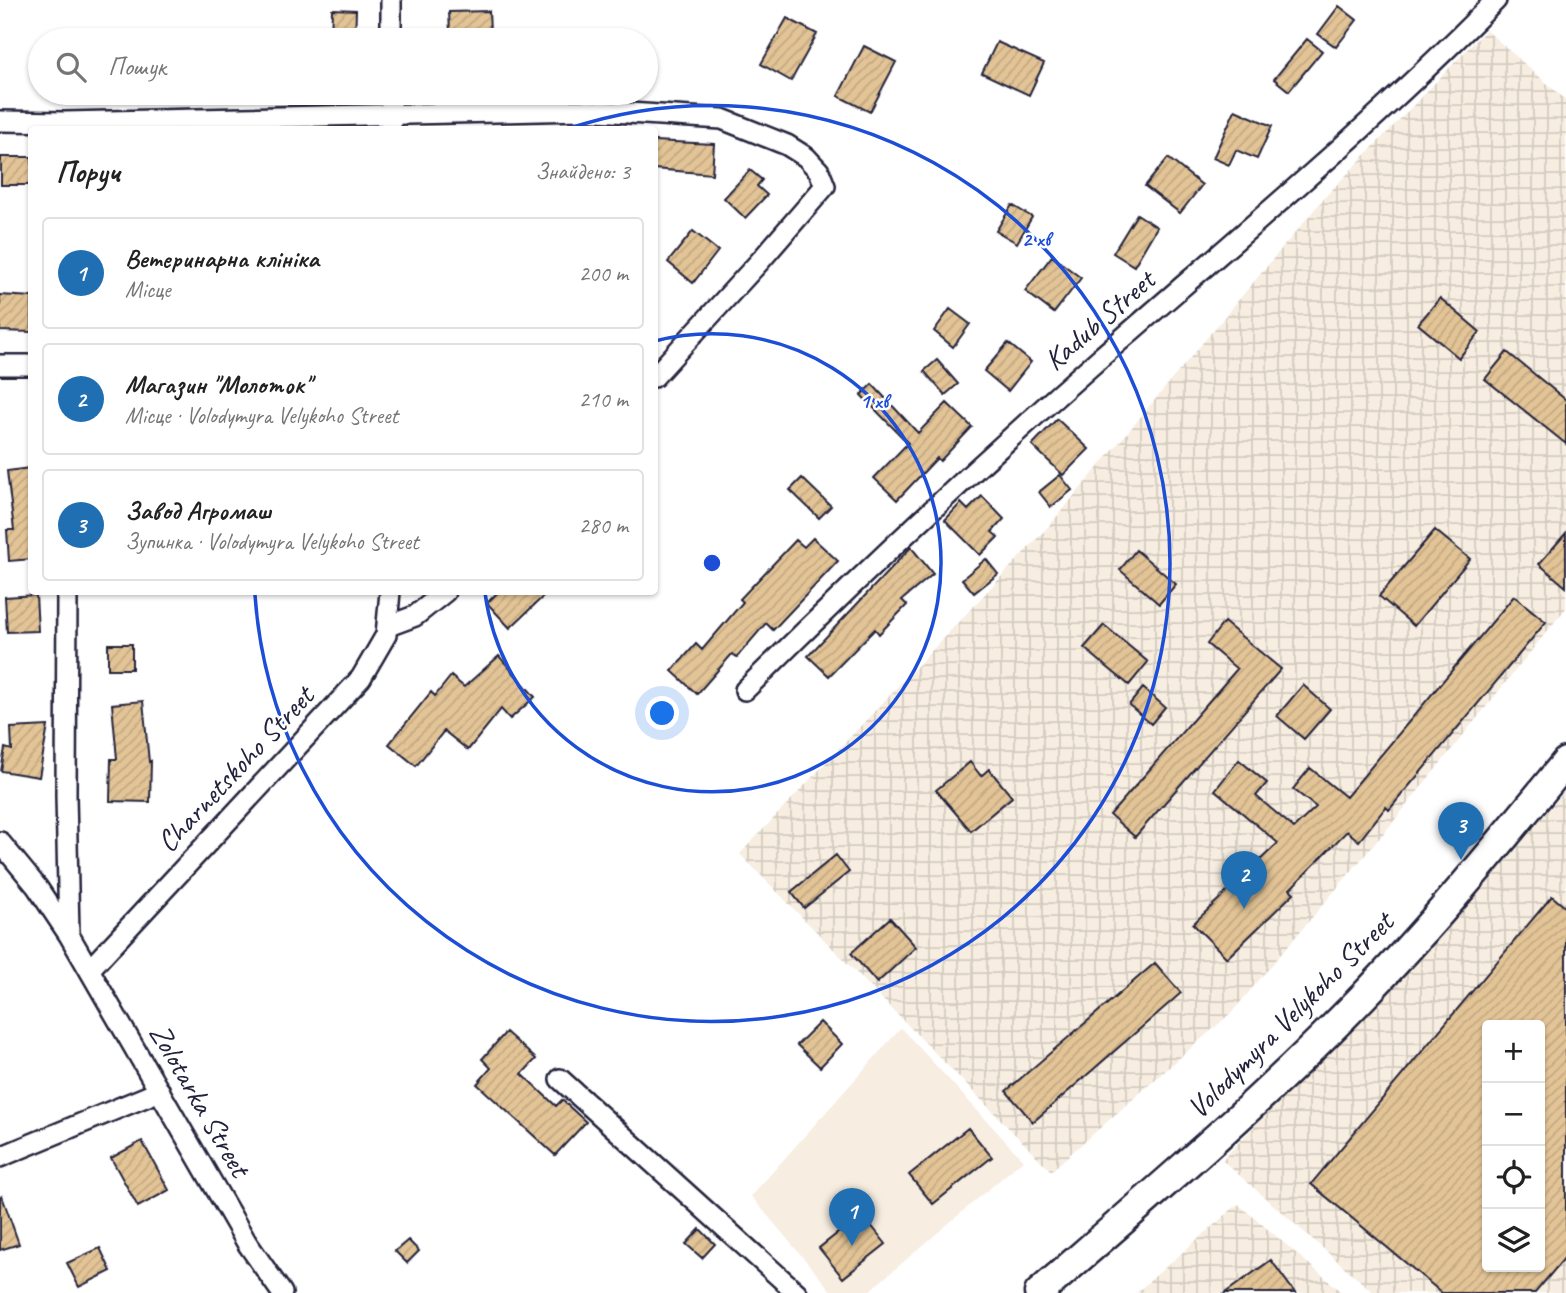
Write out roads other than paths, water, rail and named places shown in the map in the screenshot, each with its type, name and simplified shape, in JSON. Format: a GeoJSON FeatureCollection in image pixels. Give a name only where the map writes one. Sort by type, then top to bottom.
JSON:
{"type":"FeatureCollection","features":[{"type":"Feature","properties":{"kind":"main road","name":"Volodymyra Velykoho Street"},"geometry":{"type":"LineString","coordinates":[[1038,1293],[1200,1150],[1356,1004],[1466,882],[1566,762]]}},
{"type":"Feature","properties":{"kind":"street"},"geometry":{"type":"LineString","coordinates":[[391,0],[391,28]]}},
{"type":"Feature","properties":{"kind":"street","name":"Kadub Street"},"geometry":{"type":"LineString","coordinates":[[745,690],[921,520],[1098,359],[1289,193],[1448,49],[1496,0]]}},
{"type":"Feature","properties":{"kind":"street"},"geometry":{"type":"LineString","coordinates":[[0,121],[65,126],[391,122],[582,110],[722,119],[787,145],[816,166],[825,186],[658,373]]}},
{"type":"Feature","properties":{"kind":"street"},"geometry":{"type":"LineString","coordinates":[[0,365],[28,365]]}},
{"type":"Feature","properties":{"kind":"street"},"geometry":{"type":"LineString","coordinates":[[67,595],[66,795],[69,935]]}},
{"type":"Feature","properties":{"kind":"street","name":"Charnetskoho Street"},"geometry":{"type":"LineString","coordinates":[[90,969],[361,678],[377,652],[388,626],[390,595]]}},
{"type":"Feature","properties":{"kind":"street"},"geometry":{"type":"LineString","coordinates":[[388,626],[415,616],[441,595]]}},
{"type":"Feature","properties":{"kind":"street","name":"Zolotarka Street"},"geometry":{"type":"LineString","coordinates":[[0,842],[37,887],[69,935],[247,1243],[282,1293]]}},
{"type":"Feature","properties":{"kind":"street"},"geometry":{"type":"LineString","coordinates":[[561,1079],[797,1293]]}},
{"type":"Feature","properties":{"kind":"street"},"geometry":{"type":"LineString","coordinates":[[0,1157],[160,1091]]}},
{"type":"Feature","properties":{"kind":"place","name":"Завод Агромаш"},"geometry":{"type":"Point","coordinates":[1461,860]}},
{"type":"Feature","properties":{"kind":"place","name":"Магазин \"Молоток\""},"geometry":{"type":"Point","coordinates":[1244,909]}},
{"type":"Feature","properties":{"kind":"place","name":"Ветеринарна клініка"},"geometry":{"type":"Point","coordinates":[852,1246]}}]}
